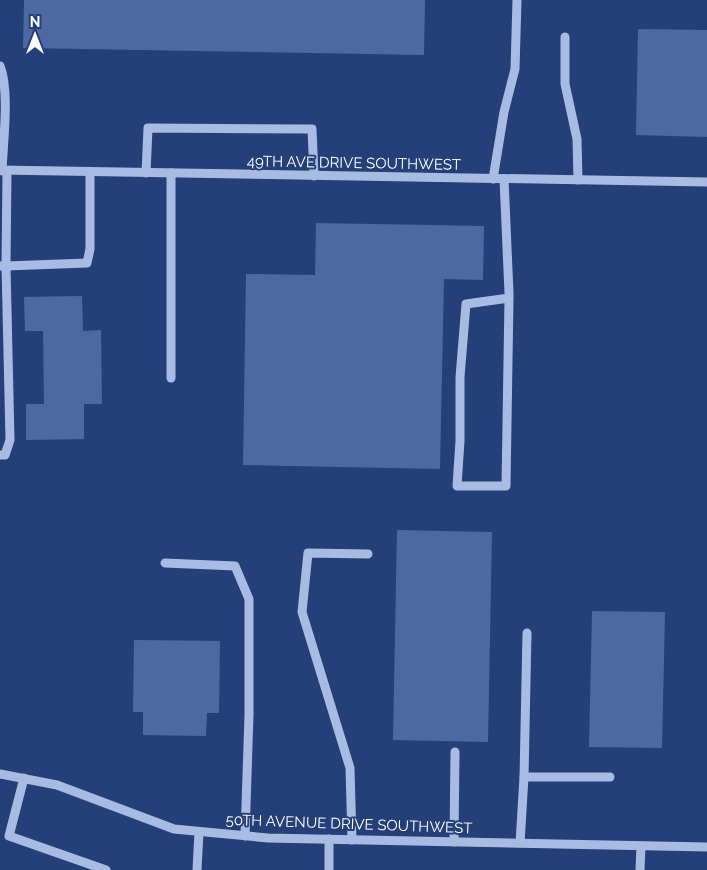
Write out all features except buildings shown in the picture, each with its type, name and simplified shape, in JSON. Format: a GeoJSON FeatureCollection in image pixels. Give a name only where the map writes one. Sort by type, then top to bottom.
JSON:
{"type":"FeatureCollection","features":[{"type":"Feature","properties":{"kind":"street"},"geometry":{"type":"LineString","coordinates":[[493,178],[504,112],[515,69],[517,0]]}},
{"type":"Feature","properties":{"kind":"street"},"geometry":{"type":"LineString","coordinates":[[565,37],[565,84],[578,139],[578,180]]}},
{"type":"Feature","properties":{"kind":"street"},"geometry":{"type":"LineString","coordinates":[[0,66],[3,73],[5,108],[3,266],[10,440],[5,454],[0,455]]}},
{"type":"Feature","properties":{"kind":"street"},"geometry":{"type":"LineString","coordinates":[[146,173],[148,128],[312,130],[314,176]]}},
{"type":"Feature","properties":{"kind":"street","name":"49TH AVE DRIVE SOUTHWEST"},"geometry":{"type":"LineString","coordinates":[[3,170],[707,182]]}},
{"type":"Feature","properties":{"kind":"street"},"geometry":{"type":"LineString","coordinates":[[3,266],[87,263],[90,249],[90,172]]}},
{"type":"Feature","properties":{"kind":"street"},"geometry":{"type":"LineString","coordinates":[[171,173],[171,378]]}},
{"type":"Feature","properties":{"kind":"street"},"geometry":{"type":"LineString","coordinates":[[504,179],[509,298],[506,486],[457,486],[460,440],[460,377],[466,304],[509,298]]}},
{"type":"Feature","properties":{"kind":"street"},"geometry":{"type":"LineString","coordinates":[[352,840],[350,768],[302,612],[308,553],[368,554]]}},
{"type":"Feature","properties":{"kind":"street"},"geometry":{"type":"LineString","coordinates":[[165,563],[234,566],[249,598],[249,715],[245,836]]}},
{"type":"Feature","properties":{"kind":"street"},"geometry":{"type":"LineString","coordinates":[[520,843],[524,777],[527,633]]}},
{"type":"Feature","properties":{"kind":"street"},"geometry":{"type":"LineString","coordinates":[[454,842],[455,752]]}},
{"type":"Feature","properties":{"kind":"street","name":"50TH AVENUE DRIVE SOUTHWEST"},"geometry":{"type":"LineString","coordinates":[[0,774],[57,785],[174,829],[199,832],[330,840],[707,847]]}},
{"type":"Feature","properties":{"kind":"street"},"geometry":{"type":"LineString","coordinates":[[524,777],[610,776]]}},
{"type":"Feature","properties":{"kind":"street"},"geometry":{"type":"LineString","coordinates":[[24,778],[9,836],[106,870]]}},
{"type":"Feature","properties":{"kind":"street"},"geometry":{"type":"LineString","coordinates":[[197,870],[199,832]]}},
{"type":"Feature","properties":{"kind":"street"},"geometry":{"type":"LineString","coordinates":[[330,840],[330,870]]}},
{"type":"Feature","properties":{"kind":"street"},"geometry":{"type":"LineString","coordinates":[[640,846],[640,870]]}}]}
